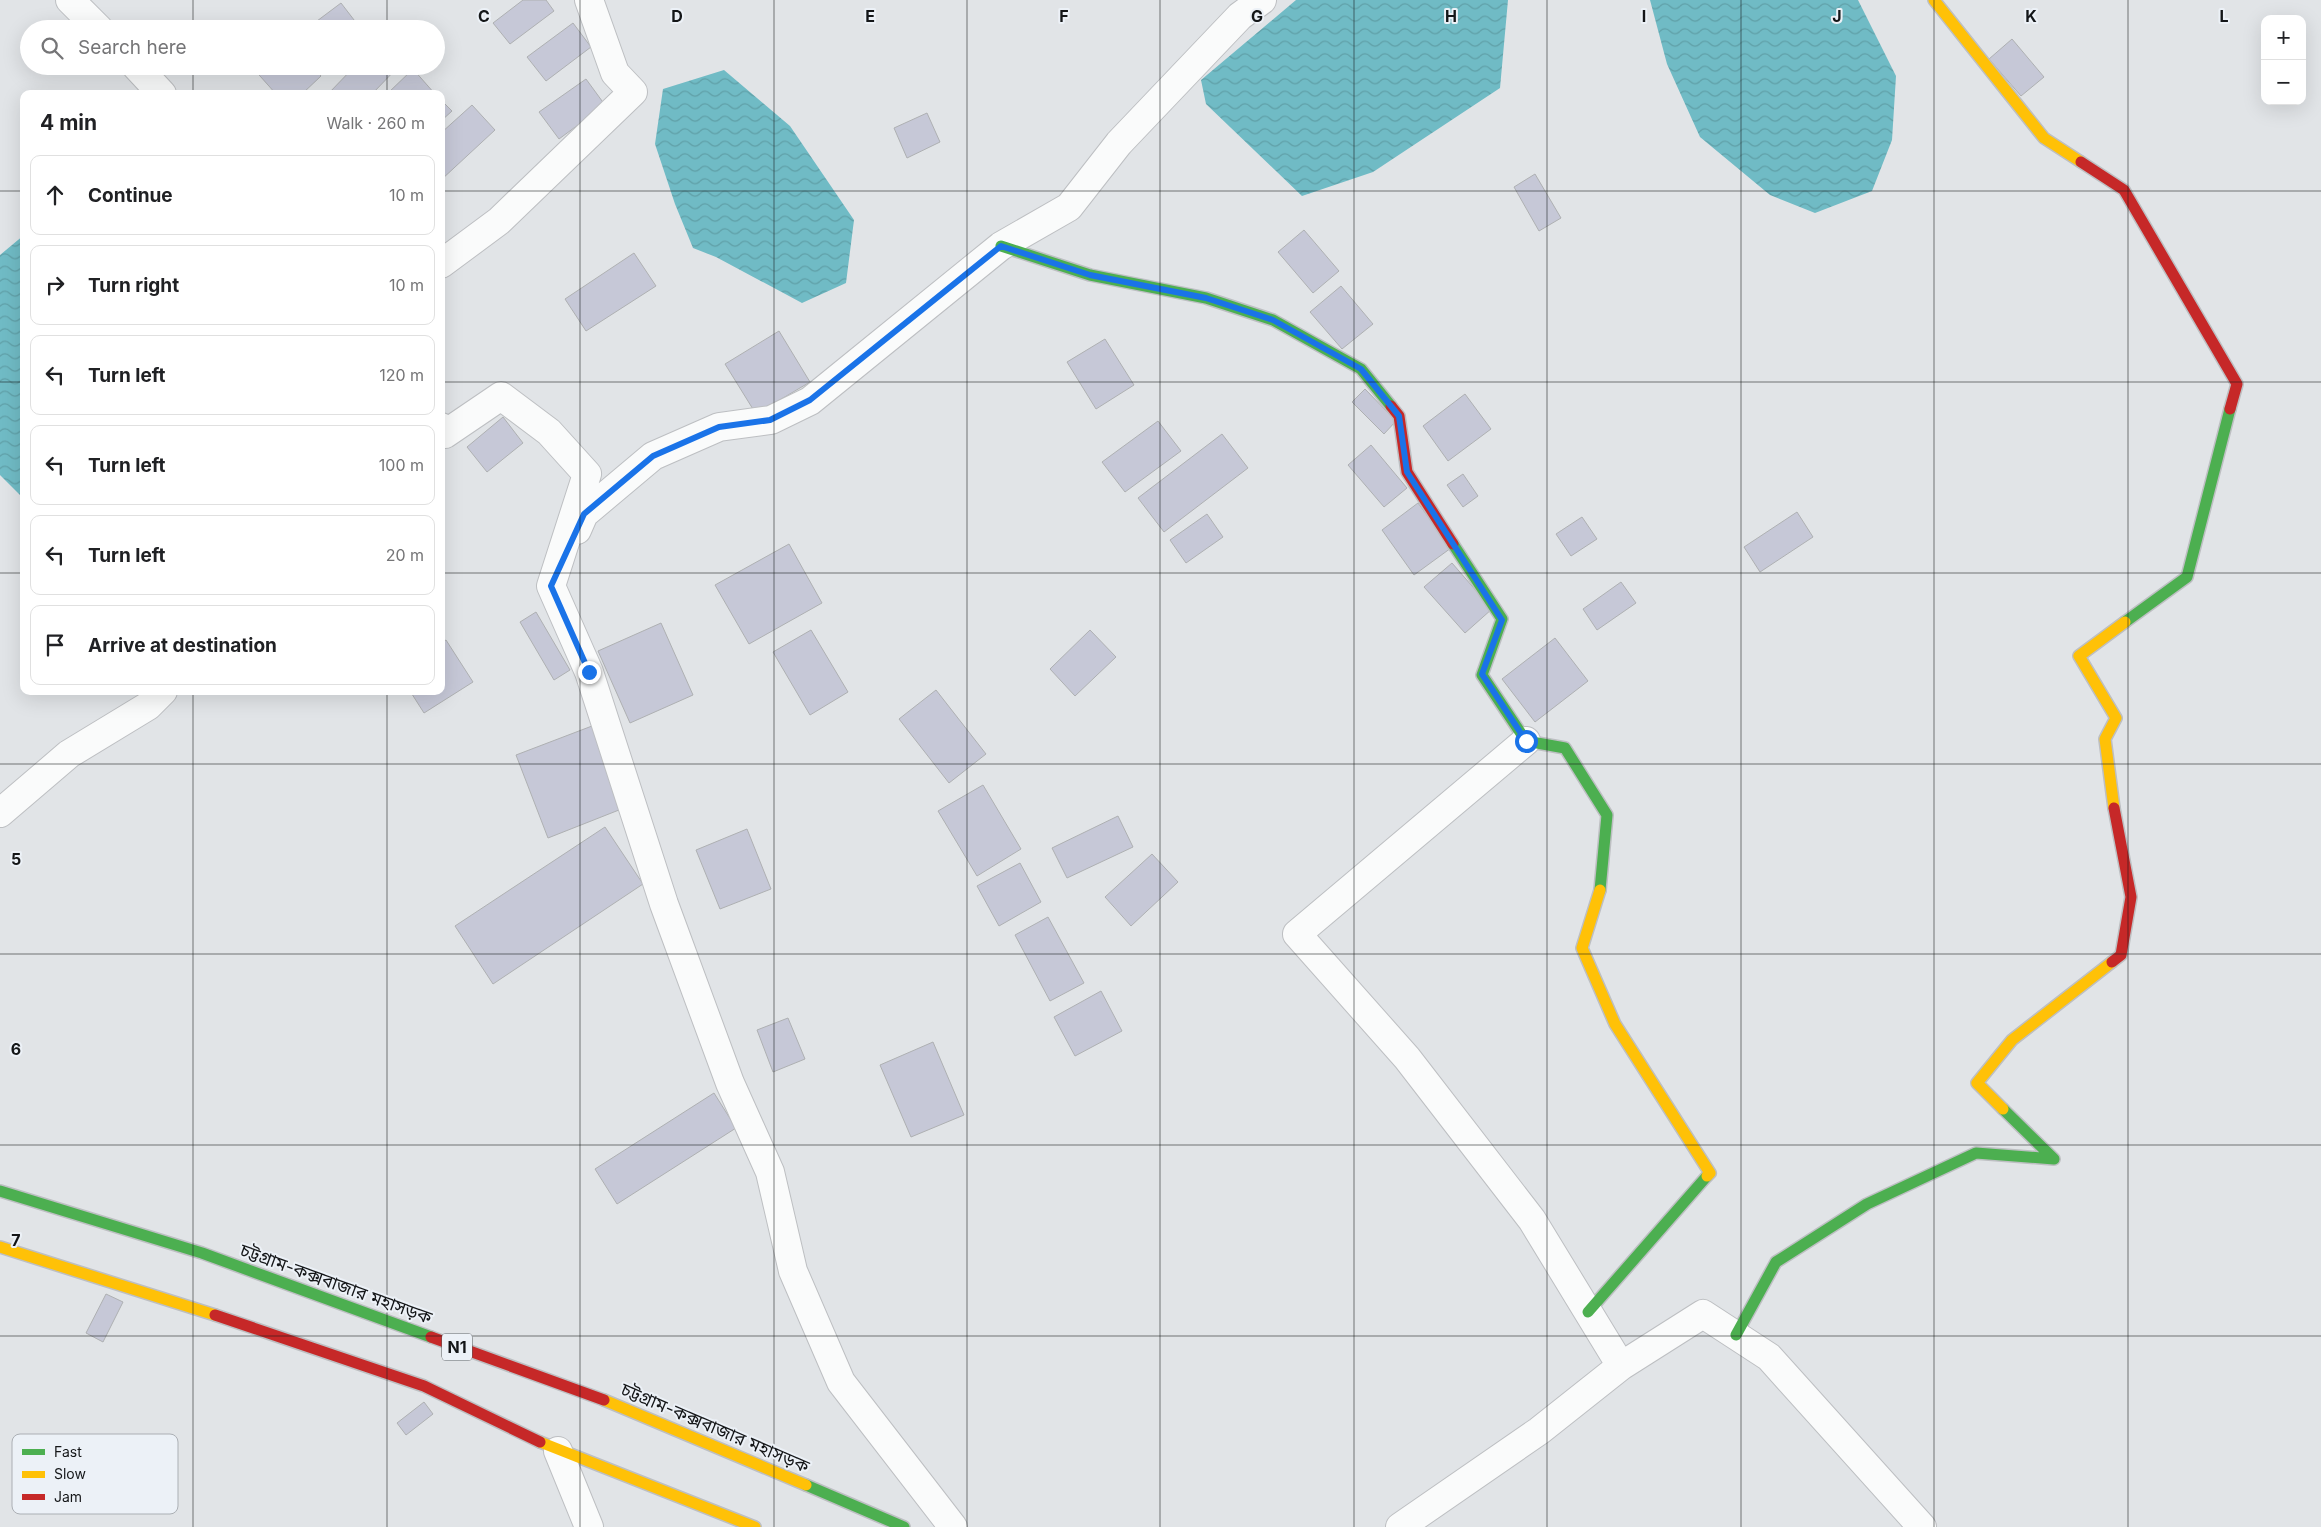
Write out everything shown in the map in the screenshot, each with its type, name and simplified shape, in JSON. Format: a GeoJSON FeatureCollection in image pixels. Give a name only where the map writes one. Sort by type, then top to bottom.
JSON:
{"type":"FeatureCollection","features":[{"type":"Feature","properties":{"kind":"main road"},"geometry":{"type":"LineString","coordinates":[[1736,1336],[1776,1262],[1867,1204],[1976,1153],[2054,1159],[1977,1083],[2012,1040],[2121,955],[2131,897],[2116,825],[2105,739],[2116,718],[2080,656],[2187,577],[2237,384],[2124,190],[2044,138],[1934,0]]}},
{"type":"Feature","properties":{"kind":"main road"},"geometry":{"type":"LineString","coordinates":[[1001,246],[1090,275],[1206,298],[1273,320],[1361,369],[1399,416],[1407,472],[1502,620],[1482,674],[1526,741],[1565,748],[1607,815],[1600,887],[1582,948],[1615,1024],[1710,1173],[1588,1312]]}},
{"type":"Feature","properties":{"kind":"main road","name":"চট্টগ্রাম-কক্সবাজার মহাসড়ক"},"geometry":{"type":"LineString","coordinates":[[0,1191],[202,1253],[447,1344],[582,1390],[904,1527]]}},
{"type":"Feature","properties":{"kind":"main road"},"geometry":{"type":"LineString","coordinates":[[0,1247],[179,1303],[424,1386],[558,1451],[755,1527]]}},
{"type":"Feature","properties":{"kind":"street"},"geometry":{"type":"LineString","coordinates":[[70,0],[90,20]]}},
{"type":"Feature","properties":{"kind":"street"},"geometry":{"type":"LineString","coordinates":[[445,261],[499,221],[633,92],[615,73],[589,0]]}},
{"type":"Feature","properties":{"kind":"street"},"geometry":{"type":"LineString","coordinates":[[551,586],[584,514],[653,456],[719,427],[770,420],[810,400],[1001,246],[1069,207],[1119,143],[1240,16],[1262,0]]}},
{"type":"Feature","properties":{"kind":"street"},"geometry":{"type":"LineString","coordinates":[[144,75],[158,90]]}},
{"type":"Feature","properties":{"kind":"street"},"geometry":{"type":"LineString","coordinates":[[445,432],[501,396],[549,432],[587,474],[551,586],[589,672],[668,913],[730,1083],[770,1172],[793,1271],[842,1382],[953,1527]]}},
{"type":"Feature","properties":{"kind":"street"},"geometry":{"type":"LineString","coordinates":[[0,813],[69,754],[148,706],[159,695]]}},
{"type":"Feature","properties":{"kind":"street"},"geometry":{"type":"LineString","coordinates":[[1526,741],[1297,934],[1406,1058],[1526,1212],[1621,1366]]}},
{"type":"Feature","properties":{"kind":"street"},"geometry":{"type":"LineString","coordinates":[[1400,1527],[1539,1431],[1621,1366],[1703,1314],[1769,1357],[1922,1527]]}},
{"type":"Feature","properties":{"kind":"street"},"geometry":{"type":"LineString","coordinates":[[558,1451],[588,1527]]}},
{"type":"Feature","properties":{"kind":"water"},"geometry":{"type":"Polygon","coordinates":[[[1296,0],[1508,0],[1500,88],[1373,172],[1302,196],[1206,104],[1201,80],[1296,0]]]}},
{"type":"Feature","properties":{"kind":"water"},"geometry":{"type":"Polygon","coordinates":[[[1650,0],[1858,0],[1896,76],[1892,140],[1872,191],[1815,213],[1770,195],[1700,137],[1667,64],[1650,0]]]}},
{"type":"Feature","properties":{"kind":"water"},"geometry":{"type":"Polygon","coordinates":[[[724,70],[790,126],[854,220],[846,283],[802,303],[716,257],[693,248],[675,204],[655,144],[663,89],[724,70]]]}},
{"type":"Feature","properties":{"kind":"water"},"geometry":{"type":"Polygon","coordinates":[[[20,238],[20,495],[0,475],[0,255],[20,238]]]}},
{"type":"Feature","properties":{"kind":"building"},"geometry":{"type":"Polygon","coordinates":[[[523,0],[546,0],[554,11],[510,44],[493,23],[523,0]]]}},
{"type":"Feature","properties":{"kind":"building"},"geometry":{"type":"Polygon","coordinates":[[[341,3],[354,20],[318,20],[341,3]]]}},
{"type":"Feature","properties":{"kind":"building"},"geometry":{"type":"Polygon","coordinates":[[[573,23],[591,47],[546,81],[527,57],[573,23]]]}},
{"type":"Feature","properties":{"kind":"building"},"geometry":{"type":"Polygon","coordinates":[[[2012,39],[2044,77],[2021,96],[1989,59],[2012,39]]]}},
{"type":"Feature","properties":{"kind":"building"},"geometry":{"type":"Polygon","coordinates":[[[259,75],[321,76],[306,90],[272,90],[259,75]]]}},
{"type":"Feature","properties":{"kind":"building"},"geometry":{"type":"Polygon","coordinates":[[[346,75],[390,75],[376,90],[332,90],[346,75]]]}},
{"type":"Feature","properties":{"kind":"building"},"geometry":{"type":"Polygon","coordinates":[[[407,75],[418,75],[431,90],[391,90],[407,75]]]}},
{"type":"Feature","properties":{"kind":"building"},"geometry":{"type":"Polygon","coordinates":[[[586,79],[605,105],[559,139],[539,112],[586,79]]]}},
{"type":"Feature","properties":{"kind":"building"},"geometry":{"type":"Polygon","coordinates":[[[445,104],[452,111],[445,117],[445,104]]]}},
{"type":"Feature","properties":{"kind":"building"},"geometry":{"type":"Polygon","coordinates":[[[472,105],[495,130],[445,176],[445,129],[472,105]]]}},
{"type":"Feature","properties":{"kind":"building"},"geometry":{"type":"Polygon","coordinates":[[[927,113],[940,142],[907,158],[894,128],[927,113]]]}},
{"type":"Feature","properties":{"kind":"building"},"geometry":{"type":"Polygon","coordinates":[[[1535,174],[1561,218],[1539,231],[1514,187],[1535,174]]]}},
{"type":"Feature","properties":{"kind":"building"},"geometry":{"type":"Polygon","coordinates":[[[1304,230],[1339,271],[1313,293],[1278,252],[1304,230]]]}},
{"type":"Feature","properties":{"kind":"building"},"geometry":{"type":"Polygon","coordinates":[[[634,253],[656,286],[586,331],[565,299],[634,253]]]}},
{"type":"Feature","properties":{"kind":"building"},"geometry":{"type":"Polygon","coordinates":[[[1341,286],[1373,324],[1342,349],[1310,312],[1341,286]]]}},
{"type":"Feature","properties":{"kind":"building"},"geometry":{"type":"Polygon","coordinates":[[[779,331],[810,382],[756,414],[725,364],[779,331]]]}},
{"type":"Feature","properties":{"kind":"building"},"geometry":{"type":"Polygon","coordinates":[[[1105,339],[1134,385],[1096,409],[1067,362],[1105,339]]]}},
{"type":"Feature","properties":{"kind":"building"},"geometry":{"type":"Polygon","coordinates":[[[1365,389],[1396,421],[1384,434],[1352,402],[1365,389]]]}},
{"type":"Feature","properties":{"kind":"building"},"geometry":{"type":"Polygon","coordinates":[[[1465,394],[1491,429],[1448,461],[1423,426],[1465,394]]]}},
{"type":"Feature","properties":{"kind":"building"},"geometry":{"type":"Polygon","coordinates":[[[503,417],[523,443],[487,472],[467,447],[503,417]]]}},
{"type":"Feature","properties":{"kind":"building"},"geometry":{"type":"Polygon","coordinates":[[[1158,421],[1181,451],[1125,492],[1102,462],[1158,421]]]}},
{"type":"Feature","properties":{"kind":"building"},"geometry":{"type":"Polygon","coordinates":[[[1222,434],[1248,468],[1164,532],[1138,498],[1222,434]]]}},
{"type":"Feature","properties":{"kind":"building"},"geometry":{"type":"Polygon","coordinates":[[[1371,445],[1407,488],[1384,507],[1348,465],[1371,445]]]}},
{"type":"Feature","properties":{"kind":"building"},"geometry":{"type":"Polygon","coordinates":[[[1463,474],[1478,496],[1463,507],[1447,485],[1463,474]]]}},
{"type":"Feature","properties":{"kind":"building"},"geometry":{"type":"Polygon","coordinates":[[[1418,503],[1451,548],[1414,575],[1382,530],[1418,503]]]}},
{"type":"Feature","properties":{"kind":"building"},"geometry":{"type":"Polygon","coordinates":[[[1797,512],[1813,537],[1760,572],[1744,547],[1797,512]]]}},
{"type":"Feature","properties":{"kind":"building"},"geometry":{"type":"Polygon","coordinates":[[[1207,514],[1223,537],[1186,563],[1170,540],[1207,514]]]}},
{"type":"Feature","properties":{"kind":"building"},"geometry":{"type":"Polygon","coordinates":[[[1582,517],[1597,539],[1571,556],[1556,534],[1582,517]]]}},
{"type":"Feature","properties":{"kind":"building"},"geometry":{"type":"Polygon","coordinates":[[[789,544],[822,603],[749,644],[715,585],[789,544]]]}},
{"type":"Feature","properties":{"kind":"building"},"geometry":{"type":"Polygon","coordinates":[[[1452,563],[1492,609],[1465,633],[1424,587],[1452,563]]]}},
{"type":"Feature","properties":{"kind":"building"},"geometry":{"type":"Polygon","coordinates":[[[1621,582],[1636,603],[1597,630],[1583,609],[1621,582]]]}},
{"type":"Feature","properties":{"kind":"building"},"geometry":{"type":"Polygon","coordinates":[[[536,612],[570,670],[554,680],[520,622],[536,612]]]}},
{"type":"Feature","properties":{"kind":"building"},"geometry":{"type":"Polygon","coordinates":[[[661,623],[693,695],[630,723],[598,651],[661,623]]]}},
{"type":"Feature","properties":{"kind":"building"},"geometry":{"type":"Polygon","coordinates":[[[811,630],[848,692],[810,715],[773,652],[811,630]]]}},
{"type":"Feature","properties":{"kind":"building"},"geometry":{"type":"Polygon","coordinates":[[[1090,630],[1116,657],[1075,696],[1050,669],[1090,630]]]}},
{"type":"Feature","properties":{"kind":"building"},"geometry":{"type":"Polygon","coordinates":[[[1555,638],[1588,681],[1535,722],[1502,679],[1555,638]]]}},
{"type":"Feature","properties":{"kind":"building"},"geometry":{"type":"Polygon","coordinates":[[[445,641],[473,682],[424,713],[413,695],[445,695],[445,641]]]}},
{"type":"Feature","properties":{"kind":"building"},"geometry":{"type":"Polygon","coordinates":[[[936,690],[986,754],[949,783],[899,719],[936,690]]]}},
{"type":"Feature","properties":{"kind":"building"},"geometry":{"type":"Polygon","coordinates":[[[592,726],[624,808],[548,838],[516,755],[592,726]]]}},
{"type":"Feature","properties":{"kind":"building"},"geometry":{"type":"Polygon","coordinates":[[[983,785],[1021,849],[977,876],[938,811],[983,785]]]}},
{"type":"Feature","properties":{"kind":"building"},"geometry":{"type":"Polygon","coordinates":[[[1118,816],[1133,847],[1067,878],[1052,848],[1118,816]]]}},
{"type":"Feature","properties":{"kind":"building"},"geometry":{"type":"Polygon","coordinates":[[[605,827],[643,884],[493,984],[455,926],[605,827]]]}},
{"type":"Feature","properties":{"kind":"building"},"geometry":{"type":"Polygon","coordinates":[[[747,829],[771,889],[720,909],[696,850],[747,829]]]}},
{"type":"Feature","properties":{"kind":"building"},"geometry":{"type":"Polygon","coordinates":[[[1152,854],[1178,882],[1131,926],[1105,897],[1152,854]]]}},
{"type":"Feature","properties":{"kind":"building"},"geometry":{"type":"Polygon","coordinates":[[[1020,863],[1041,902],[999,926],[977,886],[1020,863]]]}},
{"type":"Feature","properties":{"kind":"building"},"geometry":{"type":"Polygon","coordinates":[[[1048,917],[1084,983],[1050,1001],[1015,935],[1048,917]]]}},
{"type":"Feature","properties":{"kind":"building"},"geometry":{"type":"Polygon","coordinates":[[[1101,991],[1122,1031],[1075,1056],[1054,1017],[1101,991]]]}},
{"type":"Feature","properties":{"kind":"building"},"geometry":{"type":"Polygon","coordinates":[[[788,1018],[805,1059],[773,1072],[757,1030],[788,1018]]]}},
{"type":"Feature","properties":{"kind":"building"},"geometry":{"type":"Polygon","coordinates":[[[933,1042],[964,1115],[911,1137],[880,1065],[933,1042]]]}},
{"type":"Feature","properties":{"kind":"building"},"geometry":{"type":"Polygon","coordinates":[[[714,1093],[736,1128],[617,1204],[595,1169],[714,1093]]]}},
{"type":"Feature","properties":{"kind":"building"},"geometry":{"type":"Polygon","coordinates":[[[106,1294],[123,1302],[103,1342],[86,1333],[106,1294]]]}},
{"type":"Feature","properties":{"kind":"building"},"geometry":{"type":"Polygon","coordinates":[[[424,1402],[433,1414],[406,1435],[397,1423],[424,1402]]]}},
{"type":"Feature","properties":{"kind":"traffic: fast"},"geometry":{"type":"LineString","coordinates":[[1001,246],[1090,275],[1206,298],[1273,320],[1361,369],[1391,406]]}},
{"type":"Feature","properties":{"kind":"traffic: fast"},"geometry":{"type":"LineString","coordinates":[[2125,622],[2187,577],[2230,409]]}},
{"type":"Feature","properties":{"kind":"traffic: fast"},"geometry":{"type":"LineString","coordinates":[[1453,544],[1502,619],[1482,675],[1526,741],[1565,748],[1607,815],[1600,890]]}},
{"type":"Feature","properties":{"kind":"traffic: fast"},"geometry":{"type":"LineString","coordinates":[[1736,1335],[1776,1262],[1867,1204],[1976,1153],[2054,1159],[2003,1109]]}},
{"type":"Feature","properties":{"kind":"traffic: fast"},"geometry":{"type":"LineString","coordinates":[[1588,1312],[1707,1176]]}},
{"type":"Feature","properties":{"kind":"traffic: fast"},"geometry":{"type":"LineString","coordinates":[[0,1191],[202,1253],[431,1337]]}},
{"type":"Feature","properties":{"kind":"traffic: fast"},"geometry":{"type":"LineString","coordinates":[[806,1485],[904,1527]]}},
{"type":"Feature","properties":{"kind":"traffic: slow"},"geometry":{"type":"LineString","coordinates":[[1934,0],[2044,138],[2081,162]]}},
{"type":"Feature","properties":{"kind":"traffic: slow"},"geometry":{"type":"LineString","coordinates":[[2114,808],[2105,739],[2116,718],[2079,656],[2125,622]]}},
{"type":"Feature","properties":{"kind":"traffic: slow"},"geometry":{"type":"LineString","coordinates":[[1600,890],[1582,948],[1615,1024],[1710,1173],[1707,1176]]}},
{"type":"Feature","properties":{"kind":"traffic: slow"},"geometry":{"type":"LineString","coordinates":[[2003,1109],[1977,1083],[2012,1040],[2112,962]]}},
{"type":"Feature","properties":{"kind":"traffic: slow"},"geometry":{"type":"LineString","coordinates":[[0,1247],[215,1315]]}},
{"type":"Feature","properties":{"kind":"traffic: slow"},"geometry":{"type":"LineString","coordinates":[[604,1400],[806,1485]]}},
{"type":"Feature","properties":{"kind":"traffic: slow"},"geometry":{"type":"LineString","coordinates":[[540,1442],[755,1527]]}},
{"type":"Feature","properties":{"kind":"traffic: jam"},"geometry":{"type":"LineString","coordinates":[[2081,162],[2124,190],[2237,384],[2230,409]]}},
{"type":"Feature","properties":{"kind":"traffic: jam"},"geometry":{"type":"LineString","coordinates":[[1391,406],[1399,416],[1407,472],[1453,544]]}},
{"type":"Feature","properties":{"kind":"traffic: jam"},"geometry":{"type":"LineString","coordinates":[[2112,962],[2121,955],[2131,897],[2114,808]]}},
{"type":"Feature","properties":{"kind":"traffic: jam"},"geometry":{"type":"LineString","coordinates":[[215,1315],[424,1386],[540,1442]]}},
{"type":"Feature","properties":{"kind":"traffic: jam"},"geometry":{"type":"LineString","coordinates":[[431,1337],[604,1400]]}},
{"type":"Feature","properties":{"kind":"route"},"geometry":{"type":"LineString","coordinates":[[589,672],[551,586],[584,514],[653,456],[719,427],[770,420],[810,400],[1001,246],[1090,275],[1206,298],[1273,320],[1361,369],[1399,416],[1407,472],[1502,620],[1482,674],[1526,741]]}}]}
